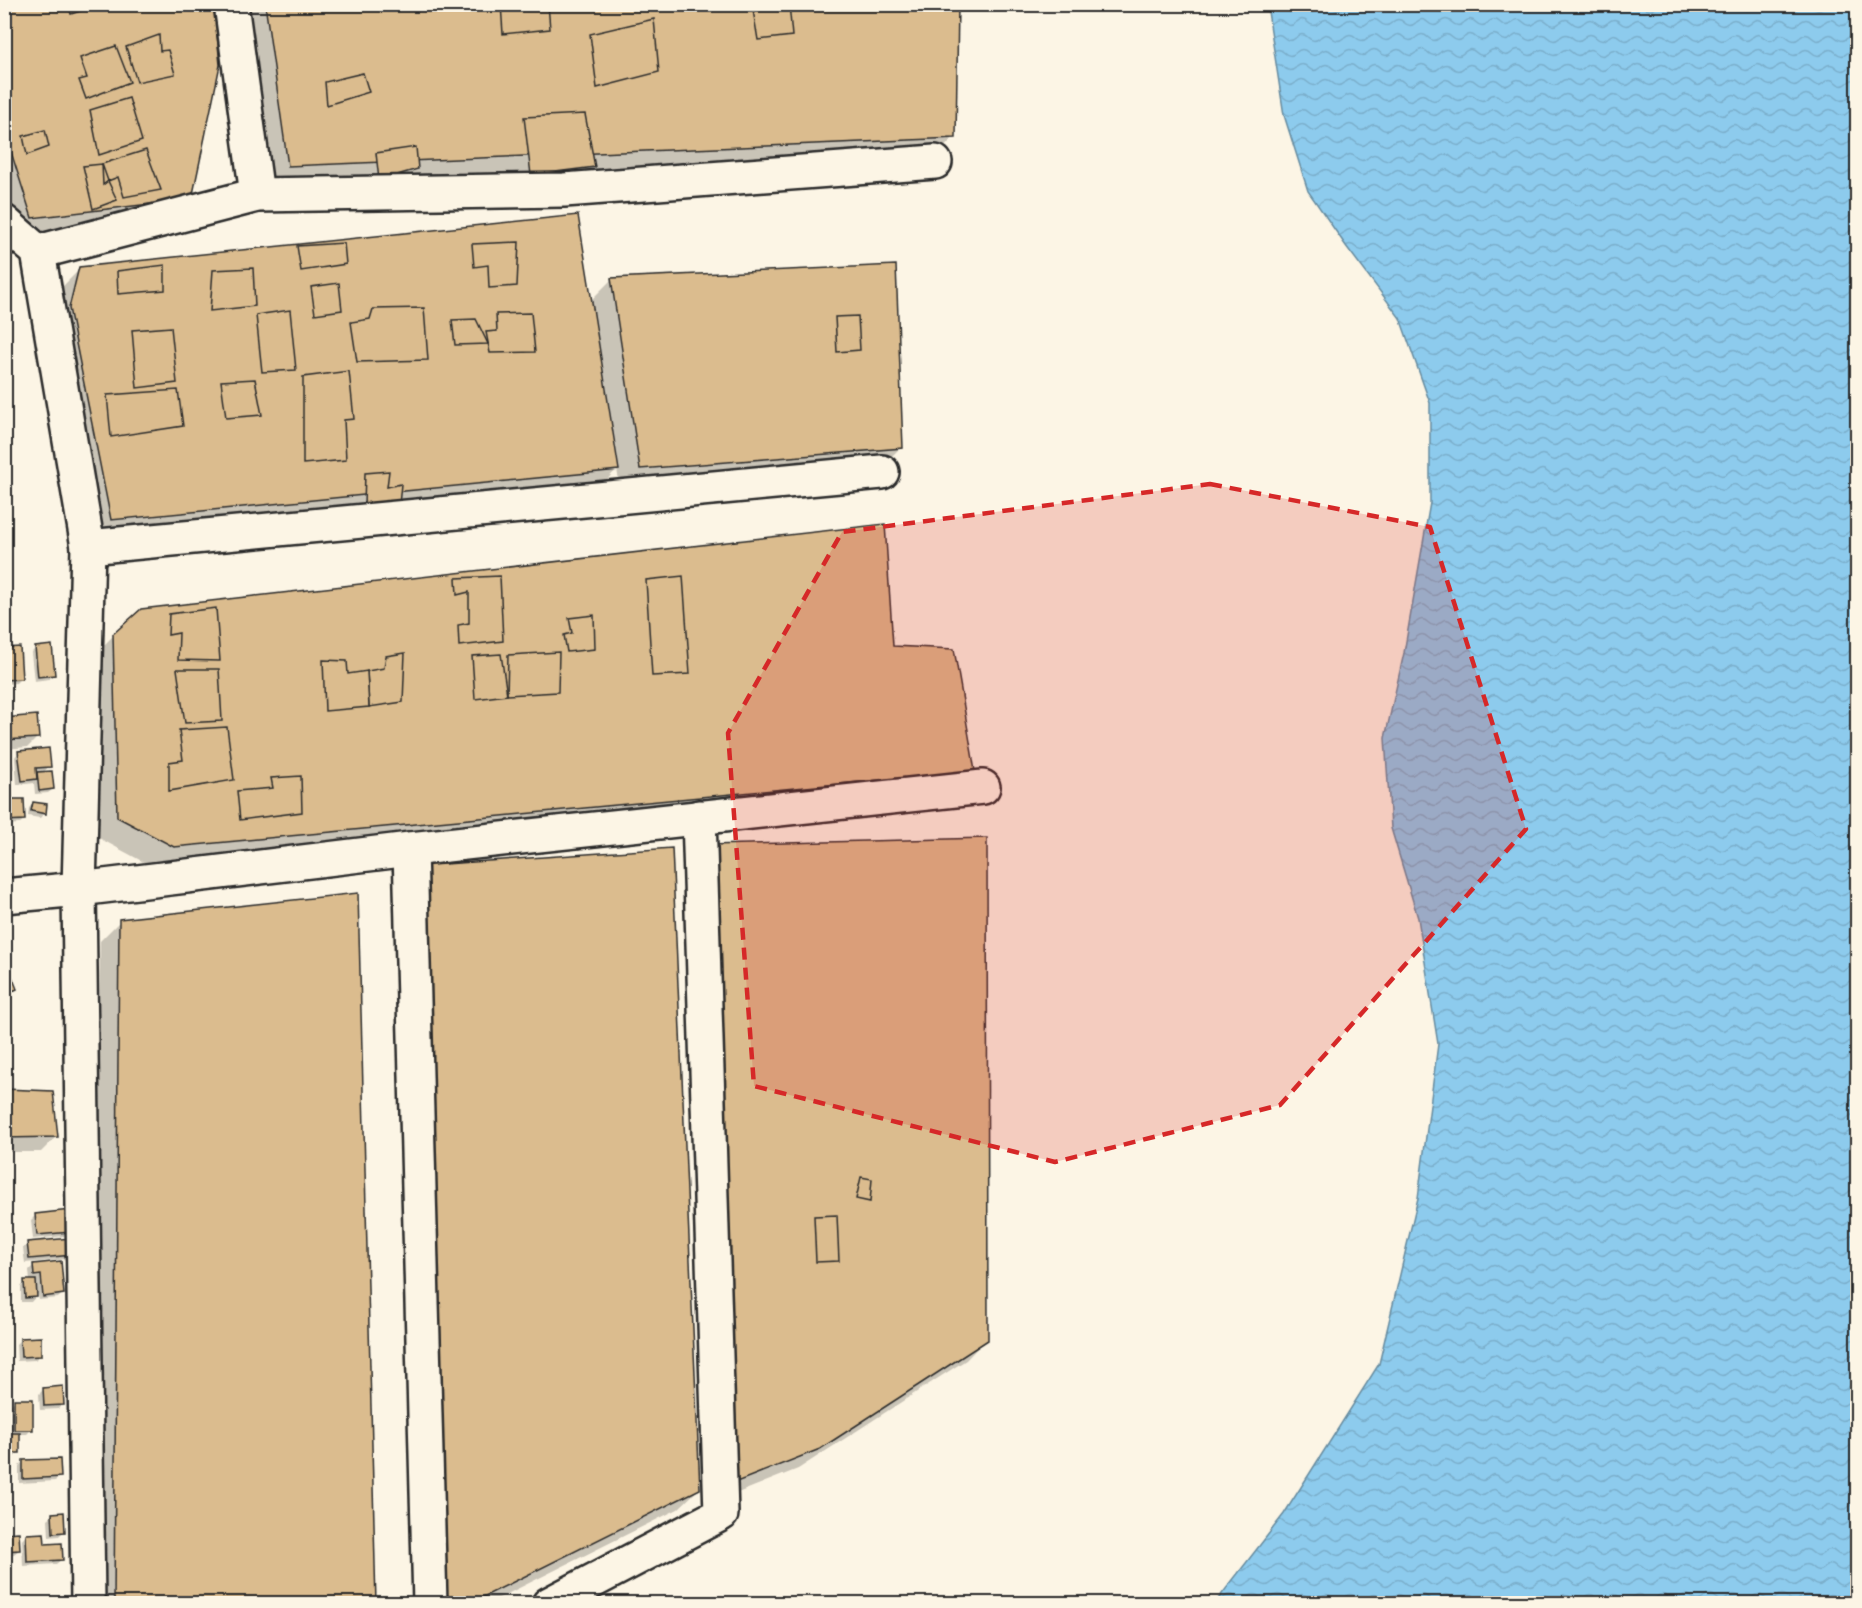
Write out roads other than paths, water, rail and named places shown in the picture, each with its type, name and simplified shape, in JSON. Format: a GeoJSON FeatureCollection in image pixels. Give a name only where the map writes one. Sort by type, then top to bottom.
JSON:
{"type":"FeatureCollection","features":[{"type":"Feature","properties":{"kind":"street"},"geometry":{"type":"LineString","coordinates":[[231,4],[257,195]]}},
{"type":"Feature","properties":{"kind":"street"},"geometry":{"type":"LineString","coordinates":[[38,252],[257,195],[564,190],[935,162]]}},
{"type":"Feature","properties":{"kind":"street"},"geometry":{"type":"LineString","coordinates":[[4,222],[38,252],[88,548],[80,889],[88,1604]]}},
{"type":"Feature","properties":{"kind":"street"},"geometry":{"type":"LineString","coordinates":[[88,548],[882,472]]}},
{"type":"Feature","properties":{"kind":"street"},"geometry":{"type":"LineString","coordinates":[[4,896],[983,787]]}},
{"type":"Feature","properties":{"kind":"street"},"geometry":{"type":"LineString","coordinates":[[549,1604],[721,1514],[699,817]]}},
{"type":"Feature","properties":{"kind":"street"},"geometry":{"type":"LineString","coordinates":[[410,849],[430,1604]]}},
{"type":"Feature","properties":{"kind":"water"},"geometry":{"type":"Polygon","coordinates":[[[1267,5],[1857,5],[1857,1603],[1215,1603],[1284,1514],[1379,1364],[1418,1198],[1438,1044],[1418,918],[1391,828],[1385,738],[1404,653],[1430,503],[1430,403],[1400,318],[1308,191],[1284,115],[1267,5]]]}}]}
